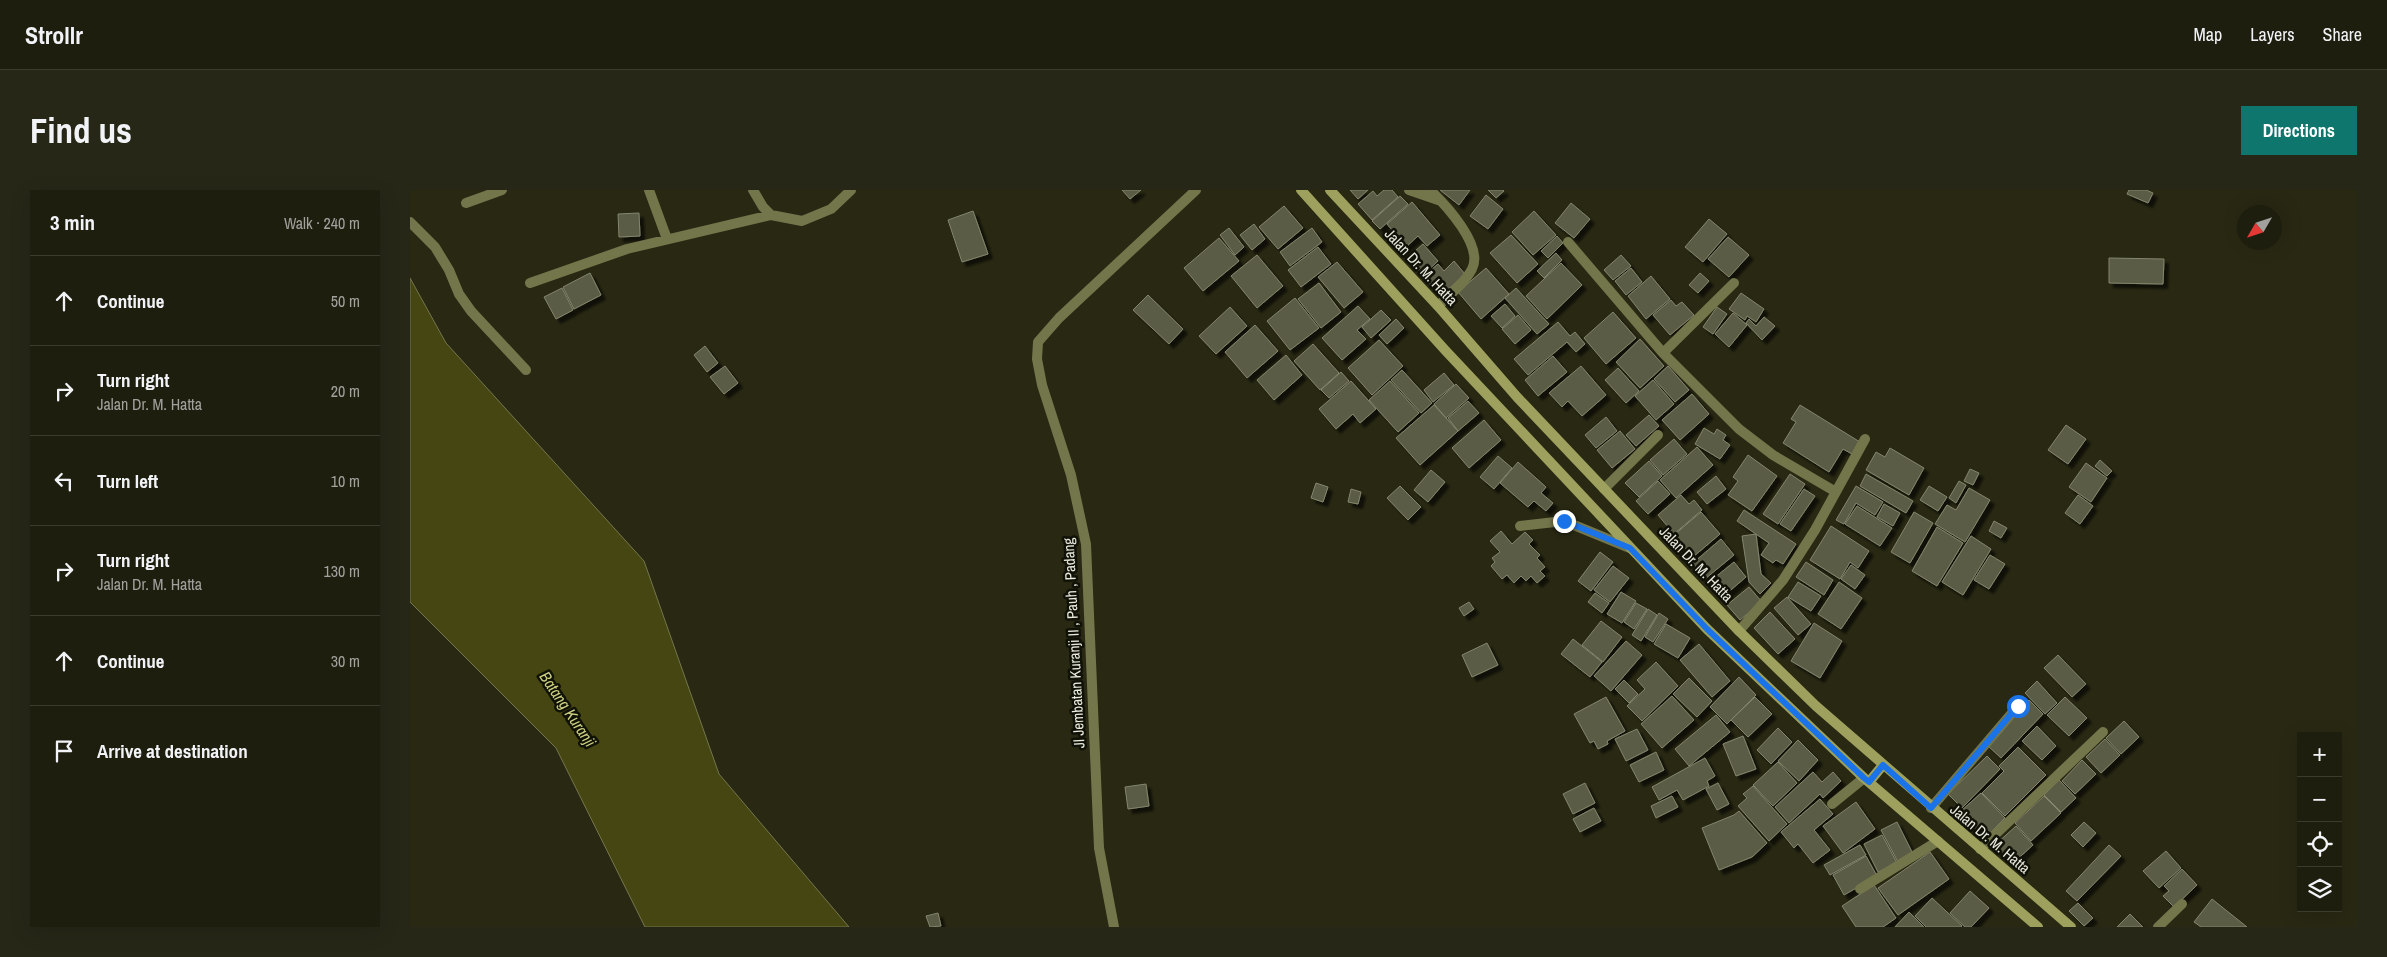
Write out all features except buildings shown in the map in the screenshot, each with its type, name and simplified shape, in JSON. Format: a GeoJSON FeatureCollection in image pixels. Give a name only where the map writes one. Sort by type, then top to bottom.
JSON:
{"type":"FeatureCollection","features":[{"type":"Feature","properties":{"kind":"main road"},"geometry":{"type":"LineString","coordinates":[[1302,190],[1445,350],[1707,629],[1867,780],[2038,927]]}},
{"type":"Feature","properties":{"kind":"main road","name":"Jalan Dr. M. Hatta"},"geometry":{"type":"LineString","coordinates":[[1330,190],[1438,306],[1517,397],[1739,631],[1816,706],[2070,927]]}},
{"type":"Feature","properties":{"kind":"main road"},"geometry":{"type":"LineString","coordinates":[[1867,780],[1883,765]]}},
{"type":"Feature","properties":{"kind":"street"},"geometry":{"type":"LineString","coordinates":[[466,203],[502,190]]}},
{"type":"Feature","properties":{"kind":"street"},"geometry":{"type":"LineString","coordinates":[[649,190],[667,240]]}},
{"type":"Feature","properties":{"kind":"street"},"geometry":{"type":"LineString","coordinates":[[752,190],[762,207],[771,216]]}},
{"type":"Feature","properties":{"kind":"street"},"geometry":{"type":"LineString","coordinates":[[530,282],[627,249],[771,216],[802,221],[816,217],[831,209],[851,190]]}},
{"type":"Feature","properties":{"kind":"street","name":"Jl Jembatan Kuranji II , Pauh , Padang"},"geometry":{"type":"LineString","coordinates":[[1114,927],[1099,848],[1086,544],[1071,475],[1042,385],[1037,359],[1038,342],[1059,318],[1196,190]]}},
{"type":"Feature","properties":{"kind":"street"},"geometry":{"type":"LineString","coordinates":[[1408,190],[1442,201]]}},
{"type":"Feature","properties":{"kind":"street"},"geometry":{"type":"LineString","coordinates":[[1430,190],[1442,201],[1465,233],[1473,249],[1474,259],[1473,268],[1466,278],[1438,306]]}},
{"type":"Feature","properties":{"kind":"street"},"geometry":{"type":"LineString","coordinates":[[410,222],[435,247],[449,270],[459,294],[471,311],[526,370]]}},
{"type":"Feature","properties":{"kind":"street"},"geometry":{"type":"LineString","coordinates":[[1568,242],[1663,353],[1739,429],[1773,455],[1836,492]]}},
{"type":"Feature","properties":{"kind":"street"},"geometry":{"type":"LineString","coordinates":[[1663,353],[1734,283]]}},
{"type":"Feature","properties":{"kind":"street"},"geometry":{"type":"LineString","coordinates":[[1604,489],[1658,435]]}},
{"type":"Feature","properties":{"kind":"street"},"geometry":{"type":"LineString","coordinates":[[1739,631],[1783,580],[1836,492],[1865,438]]}},
{"type":"Feature","properties":{"kind":"street"},"geometry":{"type":"LineString","coordinates":[[1520,526],[1564,521],[1630,548]]}},
{"type":"Feature","properties":{"kind":"street"},"geometry":{"type":"LineString","coordinates":[[1931,808],[2018,706]]}},
{"type":"Feature","properties":{"kind":"street"},"geometry":{"type":"LineString","coordinates":[[1980,849],[2104,732]]}},
{"type":"Feature","properties":{"kind":"street"},"geometry":{"type":"LineString","coordinates":[[1832,804],[1867,780]]}},
{"type":"Feature","properties":{"kind":"street"},"geometry":{"type":"LineString","coordinates":[[1860,889],[1938,841]]}},
{"type":"Feature","properties":{"kind":"street"},"geometry":{"type":"LineString","coordinates":[[2158,927],[2182,904]]}},
{"type":"Feature","properties":{"kind":"water","name":"Batang Kuranji"},"geometry":{"type":"Polygon","coordinates":[[[410,278],[446,343],[644,561],[719,774],[849,927],[645,927],[556,748],[410,602],[410,278]]]}},
{"type":"Feature","properties":{"kind":"route"},"geometry":{"type":"LineString","coordinates":[[1564,521],[1578,525],[1630,548],[1707,629],[1864,778],[1869,782],[1883,765],[1931,808],[2018,706]]}}]}
